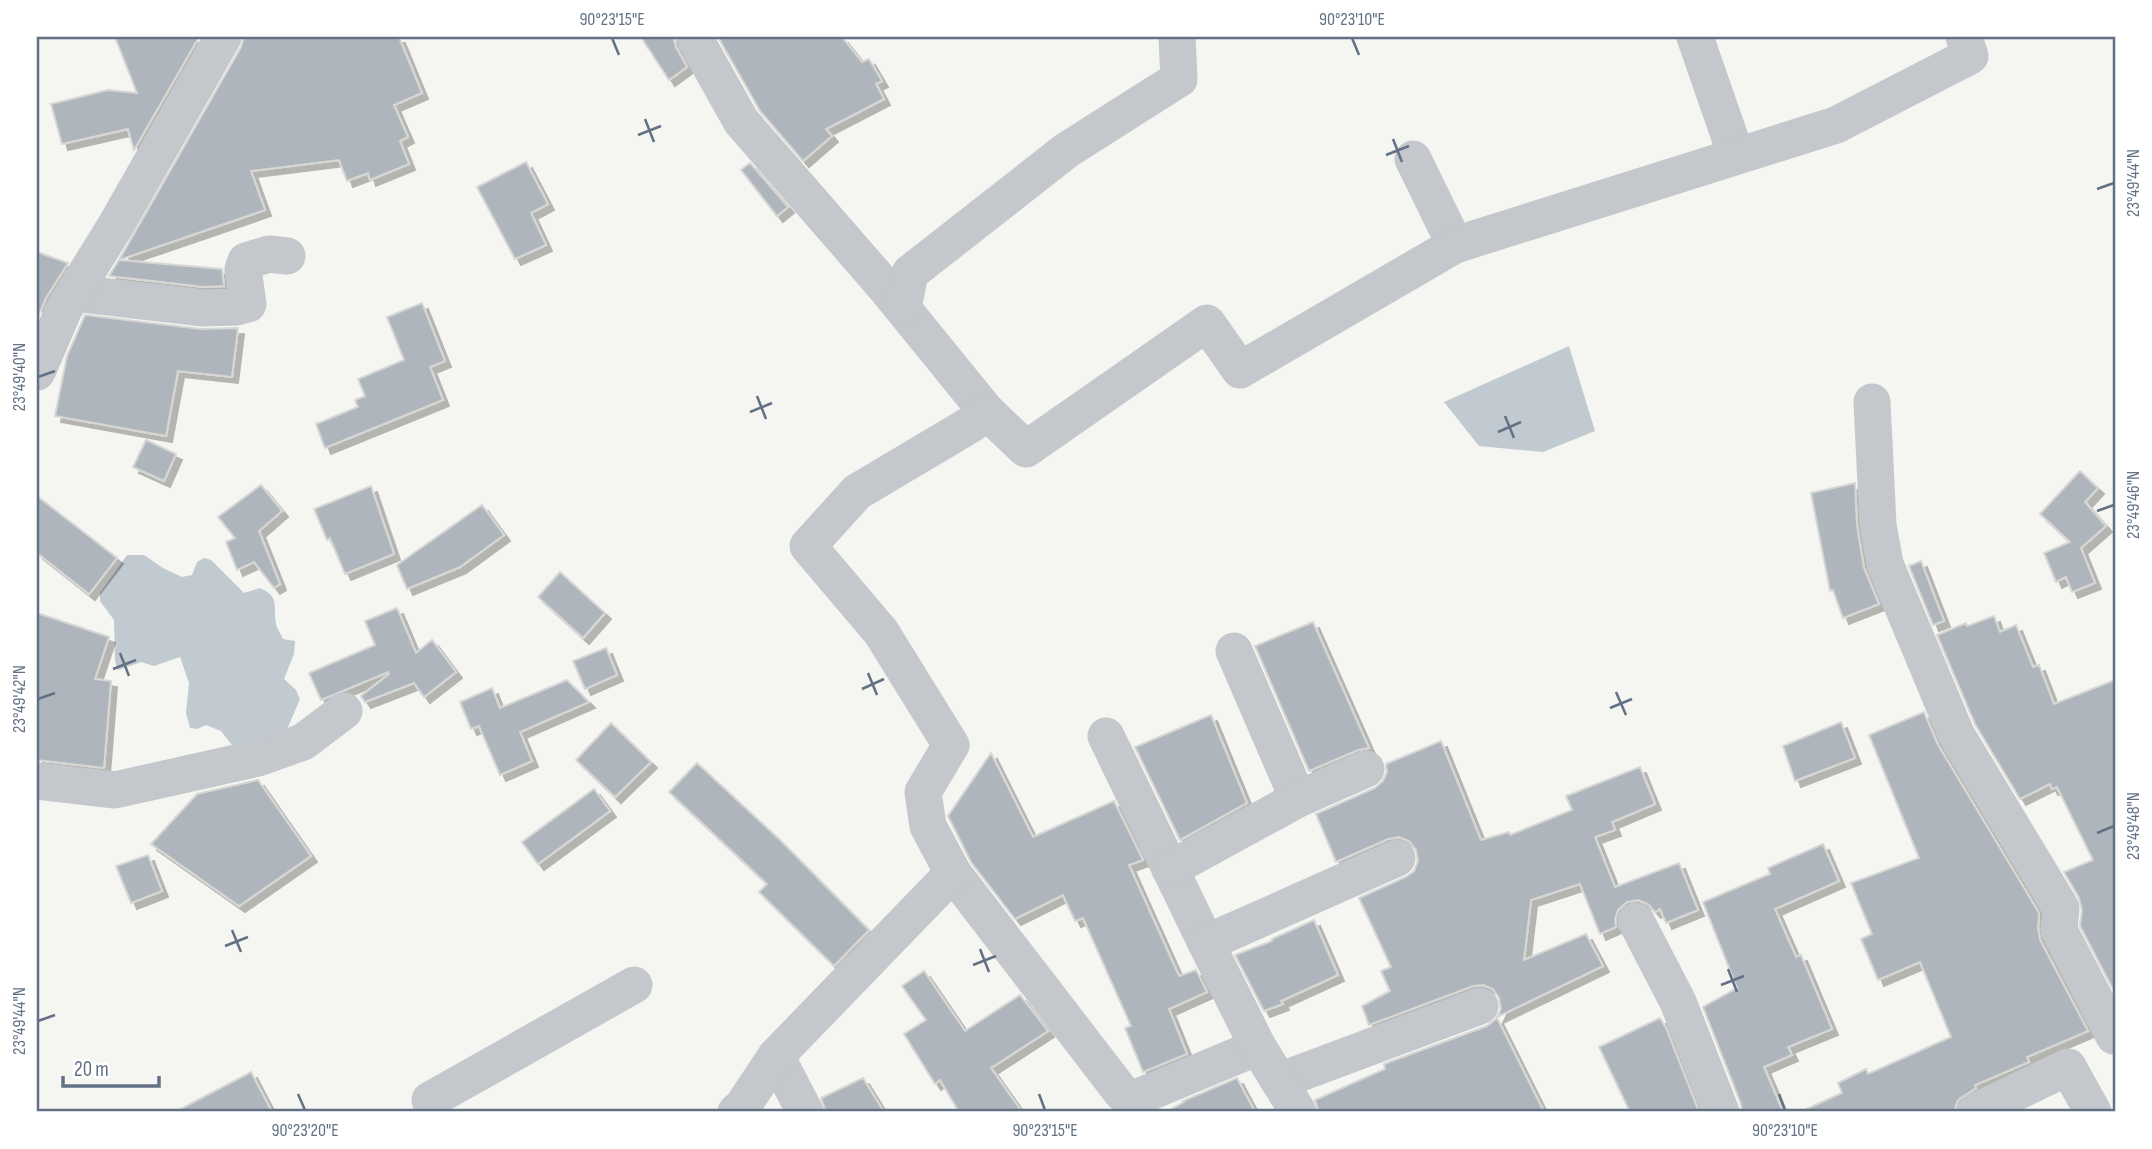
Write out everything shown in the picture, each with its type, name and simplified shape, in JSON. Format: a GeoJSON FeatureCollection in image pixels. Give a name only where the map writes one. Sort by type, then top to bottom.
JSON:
{"type":"FeatureCollection","features":[{"type":"Feature","properties":{"kind":"street"},"geometry":{"type":"LineString","coordinates":[[37,372],[64,309],[116,225],[223,37]]}},
{"type":"Feature","properties":{"kind":"street"},"geometry":{"type":"LineString","coordinates":[[694,37],[741,121],[903,308],[986,411],[1026,449],[1207,323],[1240,370],[1455,246],[1836,124],[1970,56],[1964,37]]}},
{"type":"Feature","properties":{"kind":"street"},"geometry":{"type":"LineString","coordinates":[[903,308],[910,273],[1067,150],[1180,79],[1178,37]]}},
{"type":"Feature","properties":{"kind":"street"},"geometry":{"type":"LineString","coordinates":[[1695,37],[1736,155]]}},
{"type":"Feature","properties":{"kind":"street"},"geometry":{"type":"LineString","coordinates":[[1413,159],[1455,246]]}},
{"type":"Feature","properties":{"kind":"street"},"geometry":{"type":"LineString","coordinates":[[74,293],[203,308],[237,307],[248,304],[243,269],[246,261],[270,254],[287,256]]}},
{"type":"Feature","properties":{"kind":"street"},"geometry":{"type":"LineString","coordinates":[[1872,402],[1878,525],[1885,564],[1956,734],[2061,908],[2059,930],[2115,1036],[2068,1068],[1975,1112]]}},
{"type":"Feature","properties":{"kind":"street"},"geometry":{"type":"LineString","coordinates":[[986,411],[973,423],[858,492],[808,546],[881,632],[951,745],[923,792],[928,826],[953,873],[1122,1093],[1131,1100],[1258,1047]]}},
{"type":"Feature","properties":{"kind":"street"},"geometry":{"type":"LineString","coordinates":[[1234,651],[1298,799]]}},
{"type":"Feature","properties":{"kind":"street"},"geometry":{"type":"LineString","coordinates":[[37,781],[115,790],[258,758],[303,742],[344,711]]}},
{"type":"Feature","properties":{"kind":"street"},"geometry":{"type":"LineString","coordinates":[[1106,736],[1258,1047],[1298,1112]]}},
{"type":"Feature","properties":{"kind":"street"},"geometry":{"type":"LineString","coordinates":[[1170,869],[1298,799],[1366,769]]}},
{"type":"Feature","properties":{"kind":"street"},"geometry":{"type":"LineString","coordinates":[[1206,943],[1397,858]]}},
{"type":"Feature","properties":{"kind":"street"},"geometry":{"type":"LineString","coordinates":[[736,1112],[776,1056],[953,873]]}},
{"type":"Feature","properties":{"kind":"street"},"geometry":{"type":"LineString","coordinates":[[1636,921],[1678,1002],[1721,1112]]}},
{"type":"Feature","properties":{"kind":"street"},"geometry":{"type":"LineString","coordinates":[[423,1108],[634,985]]}},
{"type":"Feature","properties":{"kind":"street"},"geometry":{"type":"LineString","coordinates":[[1279,1081],[1480,1006]]}},
{"type":"Feature","properties":{"kind":"street"},"geometry":{"type":"LineString","coordinates":[[776,1056],[805,1112]]}},
{"type":"Feature","properties":{"kind":"street"},"geometry":{"type":"LineString","coordinates":[[2068,1068],[2093,1112]]}},
{"type":"Feature","properties":{"kind":"shaded area"},"geometry":{"type":"Polygon","coordinates":[[[1569,346],[1595,431],[1543,452],[1479,446],[1444,402],[1569,346]]]}},
{"type":"Feature","properties":{"kind":"shaded area"},"geometry":{"type":"Polygon","coordinates":[[[127,555],[144,555],[182,577],[192,575],[197,562],[204,558],[211,560],[244,593],[260,588],[271,595],[276,625],[283,639],[295,641],[294,654],[284,679],[296,690],[300,699],[288,727],[278,739],[232,745],[221,731],[206,725],[197,729],[190,728],[186,713],[189,683],[180,657],[154,666],[141,662],[118,670],[115,661],[114,620],[100,601],[100,593],[127,555]]]}},
{"type":"Feature","properties":{"kind":"building"},"geometry":{"type":"Polygon","coordinates":[[[115,37],[199,37],[134,150],[128,129],[62,144],[51,104],[108,90],[137,93],[115,37]]]}},
{"type":"Feature","properties":{"kind":"building"},"geometry":{"type":"Polygon","coordinates":[[[244,37],[399,37],[422,93],[394,105],[408,137],[400,141],[409,164],[370,180],[368,173],[347,181],[339,160],[251,171],[265,210],[119,260],[241,47],[244,37]]]}},
{"type":"Feature","properties":{"kind":"building"},"geometry":{"type":"Polygon","coordinates":[[[641,37],[673,37],[687,67],[669,80],[641,37]]]}},
{"type":"Feature","properties":{"kind":"building"},"geometry":{"type":"Polygon","coordinates":[[[718,37],[842,37],[862,62],[869,59],[882,81],[876,84],[884,99],[826,129],[832,136],[803,161],[760,111],[718,37]]]}},
{"type":"Feature","properties":{"kind":"building"},"geometry":{"type":"Polygon","coordinates":[[[526,162],[548,204],[531,213],[546,245],[515,259],[477,187],[526,162]]]}},
{"type":"Feature","properties":{"kind":"building"},"geometry":{"type":"Polygon","coordinates":[[[750,163],[788,207],[777,216],[741,170],[750,163]]]}},
{"type":"Feature","properties":{"kind":"building"},"geometry":{"type":"Polygon","coordinates":[[[37,252],[68,263],[46,298],[37,319],[37,252]]]}},
{"type":"Feature","properties":{"kind":"building"},"geometry":{"type":"Polygon","coordinates":[[[119,260],[222,269],[224,286],[204,287],[109,276],[119,260]]]}},
{"type":"Feature","properties":{"kind":"building"},"geometry":{"type":"Polygon","coordinates":[[[422,303],[445,361],[430,367],[443,400],[325,448],[316,424],[358,407],[355,400],[365,396],[358,379],[404,360],[387,317],[422,303]]]}},
{"type":"Feature","properties":{"kind":"building"},"geometry":{"type":"Polygon","coordinates":[[[85,315],[201,329],[238,328],[232,377],[178,371],[166,436],[55,416],[67,356],[85,315]]]}},
{"type":"Feature","properties":{"kind":"building"},"geometry":{"type":"Polygon","coordinates":[[[146,440],[176,454],[164,481],[133,467],[146,440]]]}},
{"type":"Feature","properties":{"kind":"building"},"geometry":{"type":"Polygon","coordinates":[[[2080,471],[2098,488],[2085,502],[2106,526],[2081,548],[2095,583],[2072,592],[2066,577],[2056,582],[2044,553],[2070,542],[2040,514],[2080,471]]]}},
{"type":"Feature","properties":{"kind":"building"},"geometry":{"type":"Polygon","coordinates":[[[1855,483],[1857,526],[1864,568],[1879,604],[1843,618],[1833,590],[1830,591],[1811,493],[1855,483]]]}},
{"type":"Feature","properties":{"kind":"building"},"geometry":{"type":"Polygon","coordinates":[[[261,485],[282,511],[259,531],[280,584],[274,588],[254,562],[237,570],[226,542],[235,538],[218,517],[261,485]]]}},
{"type":"Feature","properties":{"kind":"building"},"geometry":{"type":"Polygon","coordinates":[[[371,486],[394,554],[345,574],[314,509],[371,486]]]}},
{"type":"Feature","properties":{"kind":"building"},"geometry":{"type":"Polygon","coordinates":[[[37,496],[117,558],[89,594],[37,553],[37,496]]]}},
{"type":"Feature","properties":{"kind":"building"},"geometry":{"type":"Polygon","coordinates":[[[482,505],[504,535],[460,567],[407,589],[397,565],[482,505]]]}},
{"type":"Feature","properties":{"kind":"building"},"geometry":{"type":"Polygon","coordinates":[[[1921,561],[1944,621],[1933,625],[1909,566],[1921,561]]]}},
{"type":"Feature","properties":{"kind":"building"},"geometry":{"type":"Polygon","coordinates":[[[560,572],[605,613],[583,638],[538,597],[560,572]]]}},
{"type":"Feature","properties":{"kind":"building"},"geometry":{"type":"Polygon","coordinates":[[[397,608],[416,653],[432,640],[456,672],[424,697],[414,683],[365,702],[361,696],[389,674],[388,672],[321,700],[309,673],[375,645],[365,621],[397,608]]]}},
{"type":"Feature","properties":{"kind":"building"},"geometry":{"type":"Polygon","coordinates":[[[37,613],[109,637],[95,679],[111,681],[104,768],[37,760],[37,613]]]}},
{"type":"Feature","properties":{"kind":"building"},"geometry":{"type":"Polygon","coordinates":[[[1994,616],[2000,632],[2016,625],[2033,667],[2039,665],[2054,704],[2115,680],[2115,993],[2080,926],[2082,910],[2079,898],[2064,872],[2093,860],[2057,787],[2052,789],[2050,784],[2020,799],[1975,724],[1937,635],[1966,623],[1967,626],[1994,616]]]}},
{"type":"Feature","properties":{"kind":"building"},"geometry":{"type":"Polygon","coordinates":[[[1313,622],[1369,748],[1309,771],[1255,646],[1313,622]]]}},
{"type":"Feature","properties":{"kind":"building"},"geometry":{"type":"Polygon","coordinates":[[[606,648],[617,675],[585,689],[573,661],[606,648]]]}},
{"type":"Feature","properties":{"kind":"building"},"geometry":{"type":"Polygon","coordinates":[[[567,680],[589,702],[520,732],[532,761],[500,775],[479,726],[471,729],[460,702],[492,688],[500,708],[567,680]]]}},
{"type":"Feature","properties":{"kind":"building"},"geometry":{"type":"Polygon","coordinates":[[[1924,712],[1938,745],[2039,913],[2040,940],[2088,1031],[2027,1057],[2029,1062],[1975,1085],[1976,1088],[1958,1100],[1954,1112],[1800,1112],[1842,1093],[1838,1083],[1866,1069],[1868,1074],[1951,1037],[1920,962],[1878,980],[1861,939],[1872,934],[1851,883],[1919,858],[1869,735],[1924,712]]]}},
{"type":"Feature","properties":{"kind":"building"},"geometry":{"type":"Polygon","coordinates":[[[1211,715],[1247,803],[1180,840],[1135,747],[1211,715]]]}},
{"type":"Feature","properties":{"kind":"building"},"geometry":{"type":"Polygon","coordinates":[[[1841,722],[1855,758],[1795,781],[1783,746],[1841,722]]]}},
{"type":"Feature","properties":{"kind":"building"},"geometry":{"type":"Polygon","coordinates":[[[611,723],[651,762],[615,797],[576,760],[611,723]]]}},
{"type":"Feature","properties":{"kind":"building"},"geometry":{"type":"Polygon","coordinates":[[[1441,741],[1481,840],[1509,832],[1510,835],[1572,810],[1566,796],[1640,767],[1655,804],[1612,822],[1615,830],[1595,837],[1615,887],[1679,863],[1698,910],[1666,923],[1660,909],[1655,912],[1648,904],[1638,900],[1627,902],[1618,910],[1616,927],[1600,934],[1580,884],[1531,900],[1524,960],[1586,934],[1603,966],[1497,1017],[1501,1009],[1499,998],[1493,989],[1483,985],[1473,986],[1369,1025],[1362,1006],[1390,991],[1381,971],[1391,967],[1359,898],[1414,871],[1418,861],[1416,850],[1409,841],[1399,837],[1388,839],[1336,862],[1316,814],[1375,788],[1383,781],[1387,772],[1386,764],[1441,741]]]}},
{"type":"Feature","properties":{"kind":"building"},"geometry":{"type":"Polygon","coordinates":[[[991,753],[1033,837],[1114,801],[1143,860],[1129,865],[1179,976],[1196,970],[1207,992],[1169,1009],[1187,1054],[1143,1072],[1125,1028],[1131,1026],[1083,918],[1075,921],[1063,895],[1015,919],[971,862],[948,816],[991,753]]]}},
{"type":"Feature","properties":{"kind":"building"},"geometry":{"type":"Polygon","coordinates":[[[697,763],[780,840],[869,930],[834,966],[759,892],[767,884],[669,792],[697,763]]]}},
{"type":"Feature","properties":{"kind":"building"},"geometry":{"type":"Polygon","coordinates":[[[258,780],[311,856],[239,906],[151,844],[197,794],[258,780]]]}},
{"type":"Feature","properties":{"kind":"building"},"geometry":{"type":"Polygon","coordinates":[[[594,789],[610,811],[538,864],[522,842],[594,789]]]}},
{"type":"Feature","properties":{"kind":"building"},"geometry":{"type":"Polygon","coordinates":[[[1823,844],[1839,881],[1775,909],[1796,957],[1801,955],[1832,1029],[1788,1047],[1792,1055],[1764,1067],[1783,1112],[1742,1112],[1703,1007],[1737,988],[1703,902],[1770,874],[1768,868],[1823,844]]]}},
{"type":"Feature","properties":{"kind":"building"},"geometry":{"type":"Polygon","coordinates":[[[148,855],[162,891],[131,903],[116,866],[148,855]]]}},
{"type":"Feature","properties":{"kind":"building"},"geometry":{"type":"Polygon","coordinates":[[[1314,920],[1338,975],[1264,1011],[1235,955],[1272,941],[1314,920]]]}},
{"type":"Feature","properties":{"kind":"building"},"geometry":{"type":"Polygon","coordinates":[[[924,971],[965,1031],[1020,995],[1048,1031],[991,1068],[1022,1112],[959,1112],[940,1080],[935,1084],[904,1034],[926,1020],[902,986],[924,971]]]}},
{"type":"Feature","properties":{"kind":"building"},"geometry":{"type":"Polygon","coordinates":[[[1497,1018],[1544,1112],[1319,1112],[1315,1100],[1385,1069],[1384,1064],[1487,1026],[1497,1018]]]}},
{"type":"Feature","properties":{"kind":"building"},"geometry":{"type":"Polygon","coordinates":[[[1660,1018],[1699,1112],[1630,1112],[1599,1047],[1660,1018]]]}},
{"type":"Feature","properties":{"kind":"building"},"geometry":{"type":"Polygon","coordinates":[[[251,1072],[272,1112],[175,1112],[251,1072]]]}},
{"type":"Feature","properties":{"kind":"building"},"geometry":{"type":"Polygon","coordinates":[[[863,1078],[884,1112],[826,1112],[821,1098],[863,1078]]]}},
{"type":"Feature","properties":{"kind":"building"},"geometry":{"type":"Polygon","coordinates":[[[1237,1078],[1255,1112],[1166,1112],[1183,1101],[1237,1078]]]}}]}
